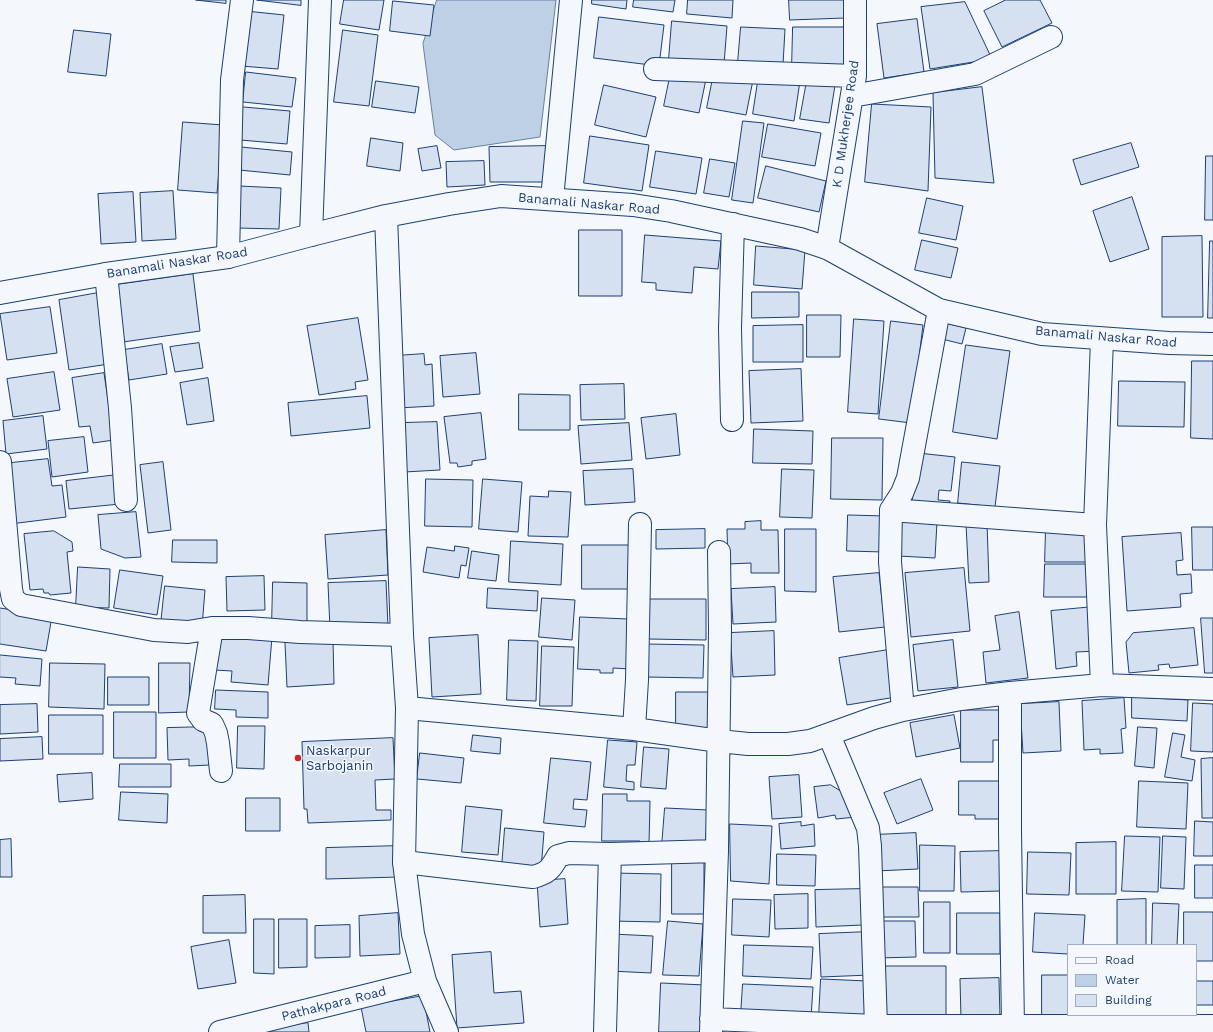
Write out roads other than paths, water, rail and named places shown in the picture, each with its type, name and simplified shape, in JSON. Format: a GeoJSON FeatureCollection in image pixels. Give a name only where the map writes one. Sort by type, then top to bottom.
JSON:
{"type":"FeatureCollection","features":[{"type":"Feature","properties":{"kind":"street"},"geometry":{"type":"LineString","coordinates":[[228,257],[232,80],[242,0]]}},
{"type":"Feature","properties":{"kind":"street"},"geometry":{"type":"LineString","coordinates":[[311,235],[320,0]]}},
{"type":"Feature","properties":{"kind":"street"},"geometry":{"type":"LineString","coordinates":[[552,199],[571,0]]}},
{"type":"Feature","properties":{"kind":"street","name":"K D Mukherjee Road"},"geometry":{"type":"LineString","coordinates":[[828,248],[853,86],[855,0]]}},
{"type":"Feature","properties":{"kind":"street"},"geometry":{"type":"LineString","coordinates":[[655,69],[853,86],[975,74],[1051,36]]}},
{"type":"Feature","properties":{"kind":"street","name":"Banamali Naskar Road"},"geometry":{"type":"LineString","coordinates":[[0,293],[106,274],[228,257],[386,216],[501,196],[633,205],[671,211],[800,239],[828,248],[939,310],[1042,334],[1169,344],[1213,344]]}},
{"type":"Feature","properties":{"kind":"street"},"geometry":{"type":"LineString","coordinates":[[386,216],[402,636],[407,708],[404,862],[413,934],[425,981],[447,1032]]}},
{"type":"Feature","properties":{"kind":"street"},"geometry":{"type":"LineString","coordinates":[[732,420],[730,328],[733,224]]}},
{"type":"Feature","properties":{"kind":"street"},"geometry":{"type":"LineString","coordinates":[[106,274],[120,408],[126,500]]}},
{"type":"Feature","properties":{"kind":"street"},"geometry":{"type":"LineString","coordinates":[[902,710],[890,562],[891,510],[902,493],[908,478],[939,310]]}},
{"type":"Feature","properties":{"kind":"street"},"geometry":{"type":"LineString","coordinates":[[1102,339],[1095,525],[1102,685]]}},
{"type":"Feature","properties":{"kind":"street"},"geometry":{"type":"LineString","coordinates":[[0,462],[11,589],[13,599],[21,606],[154,630],[188,632],[212,628],[248,628],[300,632],[402,636]]}},
{"type":"Feature","properties":{"kind":"street"},"geometry":{"type":"LineString","coordinates":[[891,510],[1095,525]]}},
{"type":"Feature","properties":{"kind":"street"},"geometry":{"type":"LineString","coordinates":[[634,728],[637,680],[640,524]]}},
{"type":"Feature","properties":{"kind":"street"},"geometry":{"type":"LineString","coordinates":[[719,552],[719,741],[711,1026],[1213,1026]]}},
{"type":"Feature","properties":{"kind":"street"},"geometry":{"type":"LineString","coordinates":[[212,628],[198,713],[203,720],[212,724],[216,733],[221,771]]}},
{"type":"Feature","properties":{"kind":"street"},"geometry":{"type":"LineString","coordinates":[[407,708],[634,728],[748,744],[788,744],[810,741],[874,718],[902,710],[961,699],[1102,685],[1213,689]]}},
{"type":"Feature","properties":{"kind":"street"},"geometry":{"type":"LineString","coordinates":[[1010,693],[1010,831],[1013,1026]]}},
{"type":"Feature","properties":{"kind":"street"},"geometry":{"type":"LineString","coordinates":[[829,734],[868,828],[870,846],[876,1026]]}},
{"type":"Feature","properties":{"kind":"street"},"geometry":{"type":"LineString","coordinates":[[404,862],[533,877],[545,873],[553,866],[558,856],[569,853],[610,854],[717,851]]}},
{"type":"Feature","properties":{"kind":"street"},"geometry":{"type":"LineString","coordinates":[[605,1032],[610,854]]}},
{"type":"Feature","properties":{"kind":"street","name":"Pathakpara Road"},"geometry":{"type":"LineString","coordinates":[[220,1032],[425,981]]}},
{"type":"Feature","properties":{"kind":"water"},"geometry":{"type":"Polygon","coordinates":[[[437,0],[556,0],[540,137],[454,150],[435,135],[423,44],[437,0]]]}},
{"type":"Feature","properties":{"kind":"place","name":"Naskarpur Sarbojanin"},"geometry":{"type":"Point","coordinates":[298,758]}}]}
